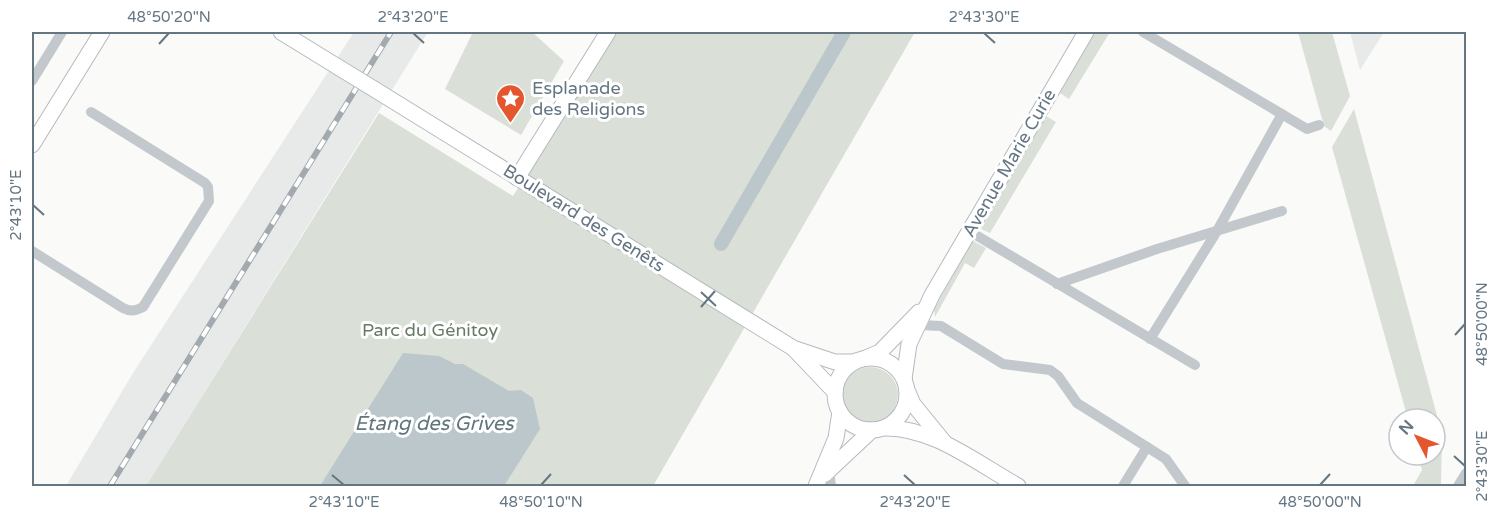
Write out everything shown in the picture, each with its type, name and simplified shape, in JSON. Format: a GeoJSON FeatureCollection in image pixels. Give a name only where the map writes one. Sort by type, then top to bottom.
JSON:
{"type":"FeatureCollection","features":[{"type":"Feature","properties":{"kind":"street"},"geometry":{"type":"LineString","coordinates":[[32,81],[62,32]]}},
{"type":"Feature","properties":{"kind":"street"},"geometry":{"type":"LineString","coordinates":[[32,145],[102,32]]}},
{"type":"Feature","properties":{"kind":"street","name":"Boulevard des Genêts"},"geometry":{"type":"LineString","coordinates":[[281,32],[793,348],[835,362],[860,360]]}},
{"type":"Feature","properties":{"kind":"street"},"geometry":{"type":"LineString","coordinates":[[518,178],[608,32]]}},
{"type":"Feature","properties":{"kind":"street","name":"Avenue Marie Curie"},"geometry":{"type":"LineString","coordinates":[[905,385],[907,350],[932,296],[1086,32]]}},
{"type":"Feature","properties":{"kind":"street"},"geometry":{"type":"LineString","coordinates":[[1143,32],[1307,129],[1319,124]]}},
{"type":"Feature","properties":{"kind":"street"},"geometry":{"type":"LineString","coordinates":[[32,250],[130,312],[143,307],[208,201],[208,187],[205,183],[92,112]]}},
{"type":"Feature","properties":{"kind":"street"},"geometry":{"type":"LineString","coordinates":[[1150,339],[1217,231],[1282,114]]}},
{"type":"Feature","properties":{"kind":"street"},"geometry":{"type":"LineString","coordinates":[[1057,284],[1282,211]]}},
{"type":"Feature","properties":{"kind":"street"},"geometry":{"type":"LineString","coordinates":[[969,231],[1195,365]]}},
{"type":"Feature","properties":{"kind":"street","name":"Avenue Marie Curie"},"geometry":{"type":"LineString","coordinates":[[860,360],[880,352],[897,337],[932,296]]}},
{"type":"Feature","properties":{"kind":"street"},"geometry":{"type":"LineString","coordinates":[[919,325],[937,325],[1002,364],[1050,369],[1058,376],[1077,403],[1166,459],[1185,486]]}},
{"type":"Feature","properties":{"kind":"street","name":"Boulevard des Genêts"},"geometry":{"type":"LineString","coordinates":[[793,348],[835,392]]}},
{"type":"Feature","properties":{"kind":"street"},"geometry":{"type":"LineString","coordinates":[[824,480],[836,438],[840,412],[835,392],[841,374],[860,360],[888,362],[905,385],[913,404],[946,444]]}},
{"type":"Feature","properties":{"kind":"street"},"geometry":{"type":"LineString","coordinates":[[824,480],[877,429],[901,413],[905,385]]}},
{"type":"Feature","properties":{"kind":"street"},"geometry":{"type":"LineString","coordinates":[[840,412],[854,425],[877,429],[902,427],[946,444],[1018,486]]}},
{"type":"Feature","properties":{"kind":"street"},"geometry":{"type":"LineString","coordinates":[[1123,486],[1147,447]]}},
{"type":"Feature","properties":{"kind":"street"},"geometry":{"type":"LineString","coordinates":[[1458,486],[1467,473]]}},
{"type":"Feature","properties":{"kind":"shaded area"},"geometry":{"type":"Polygon","coordinates":[[[354,32],[428,32],[146,486],[66,486],[133,373],[354,32]]]}},
{"type":"Feature","properties":{"kind":"shaded area"},"geometry":{"type":"Polygon","coordinates":[[[1350,32],[1384,32],[1360,70],[1350,32]]]}},
{"type":"Feature","properties":{"kind":"green space"},"geometry":{"type":"Polygon","coordinates":[[[473,32],[532,32],[564,61],[521,135],[445,89],[473,32]]]}},
{"type":"Feature","properties":{"kind":"green space","name":"Parc du Génitoy"},"geometry":{"type":"Polygon","coordinates":[[[615,32],[915,32],[653,486],[146,486],[379,113],[513,196],[615,32]]]}},
{"type":"Feature","properties":{"kind":"green space"},"geometry":{"type":"Polygon","coordinates":[[[1094,32],[1110,32],[1069,99],[1060,93],[1094,32]]]}},
{"type":"Feature","properties":{"kind":"green space"},"geometry":{"type":"Polygon","coordinates":[[[1298,32],[1332,32],[1350,96],[1331,131],[1324,126],[1298,32]]]}},
{"type":"Feature","properties":{"kind":"green space"},"geometry":{"type":"Polygon","coordinates":[[[1354,109],[1435,407],[1405,407],[1332,147],[1354,109]]]}},
{"type":"Feature","properties":{"kind":"green space"},"geometry":{"type":"Polygon","coordinates":[[[1046,116],[1056,122],[990,233],[981,229],[1046,116]]]}},
{"type":"Feature","properties":{"kind":"green space"},"geometry":{"type":"Polygon","coordinates":[[[973,241],[986,248],[974,268],[965,263],[935,317],[934,309],[973,241]]]}},
{"type":"Feature","properties":{"kind":"green space"},"geometry":{"type":"Polygon","coordinates":[[[870,367],[881,369],[890,375],[896,384],[898,395],[896,406],[890,415],[881,421],[870,423],[859,421],[850,415],[844,406],[842,395],[844,384],[850,375],[859,369],[870,367]]]}},
{"type":"Feature","properties":{"kind":"green space"},"geometry":{"type":"Polygon","coordinates":[[[1421,467],[1441,467],[1441,486],[1413,486],[1422,470],[1421,467]]]}},
{"type":"Feature","properties":{"kind":"water","name":"Étang des Grives"},"geometry":{"type":"Polygon","coordinates":[[[403,353],[439,356],[455,364],[463,364],[509,391],[521,390],[533,398],[540,429],[504,486],[320,486],[403,353]]]}},
{"type":"Feature","properties":{"kind":"waterway"},"geometry":{"type":"LineString","coordinates":[[721,244],[844,32]]}},
{"type":"Feature","properties":{"kind":"railway"},"geometry":{"type":"LineString","coordinates":[[110,486],[391,32]]}},
{"type":"Feature","properties":{"kind":"place","name":"Esplanade des Religions"},"geometry":{"type":"Point","coordinates":[511,124]}}]}
